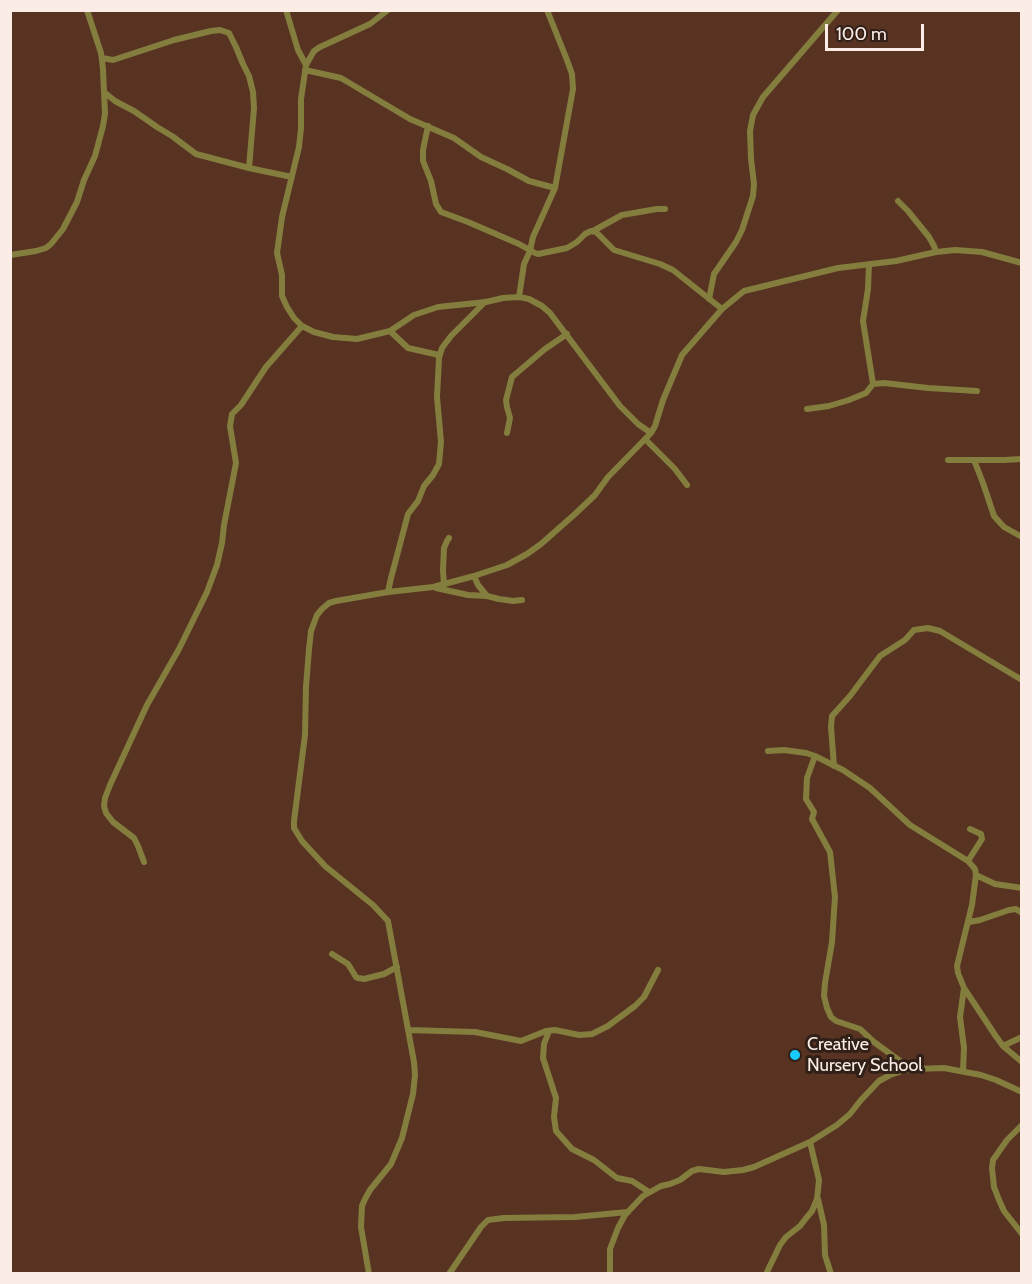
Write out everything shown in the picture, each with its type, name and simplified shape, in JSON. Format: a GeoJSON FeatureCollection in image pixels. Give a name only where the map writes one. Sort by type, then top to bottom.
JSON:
{"type":"FeatureCollection","features":[{"type":"Feature","properties":{"kind":"street"},"geometry":{"type":"LineString","coordinates":[[10,255],[46,248],[51,244],[63,229],[77,202],[95,156],[105,114],[104,92],[102,58],[87,10]]}},
{"type":"Feature","properties":{"kind":"street"},"geometry":{"type":"LineString","coordinates":[[286,10],[305,67]]}},
{"type":"Feature","properties":{"kind":"street"},"geometry":{"type":"LineString","coordinates":[[388,10],[370,24],[314,51],[305,67],[300,99],[299,147],[282,217],[277,253],[282,275],[284,303],[302,326],[314,332],[333,337],[357,339],[390,331],[414,315],[438,307],[519,297],[529,299],[550,313],[620,406],[651,433]]}},
{"type":"Feature","properties":{"kind":"street"},"geometry":{"type":"LineString","coordinates":[[519,297],[522,269],[533,237],[555,188],[573,89],[572,74],[547,10]]}},
{"type":"Feature","properties":{"kind":"street"},"geometry":{"type":"LineString","coordinates":[[709,299],[714,274],[736,242],[753,196],[750,131],[753,115],[763,97],[838,10]]}},
{"type":"Feature","properties":{"kind":"street"},"geometry":{"type":"LineString","coordinates":[[102,58],[113,60],[211,31],[220,30],[229,33],[249,76],[253,92],[254,108],[249,168]]}},
{"type":"Feature","properties":{"kind":"street"},"geometry":{"type":"LineString","coordinates":[[305,67],[341,78],[410,119],[454,138],[481,158],[529,181],[555,188]]}},
{"type":"Feature","properties":{"kind":"street"},"geometry":{"type":"LineString","coordinates":[[104,92],[114,101],[134,111],[196,154],[292,177]]}},
{"type":"Feature","properties":{"kind":"street"},"geometry":{"type":"LineString","coordinates":[[428,126],[423,161],[438,210],[538,254],[571,246],[585,234],[620,215],[666,209]]}},
{"type":"Feature","properties":{"kind":"street"},"geometry":{"type":"LineString","coordinates":[[898,201],[929,237],[936,252]]}},
{"type":"Feature","properties":{"kind":"street"},"geometry":{"type":"LineString","coordinates":[[593,231],[597,231],[617,251],[667,266],[722,309]]}},
{"type":"Feature","properties":{"kind":"street"},"geometry":{"type":"LineString","coordinates":[[369,1274],[361,1227],[362,1206],[370,1190],[392,1164],[407,1119],[415,1075],[388,921],[384,915],[312,853],[297,834],[294,821],[305,735],[311,631],[317,615],[328,603],[444,585],[507,566],[528,554],[588,501],[651,433],[682,355],[722,309],[744,291],[838,268],[896,261],[955,250],[982,252],[1022,263]]}},
{"type":"Feature","properties":{"kind":"street"},"geometry":{"type":"LineString","coordinates":[[807,409],[829,406],[857,397],[866,393],[873,384],[863,321],[869,264]]}},
{"type":"Feature","properties":{"kind":"street"},"geometry":{"type":"LineString","coordinates":[[388,592],[408,514],[439,464],[441,442],[436,397],[442,348],[486,302]]}},
{"type":"Feature","properties":{"kind":"street"},"geometry":{"type":"LineString","coordinates":[[144,862],[134,838],[113,822],[106,813],[105,798],[147,705],[179,649],[207,592],[217,565],[236,463],[230,426],[232,414],[241,405],[266,367],[302,326]]}},
{"type":"Feature","properties":{"kind":"street"},"geometry":{"type":"LineString","coordinates":[[390,331],[408,348],[440,355]]}},
{"type":"Feature","properties":{"kind":"street"},"geometry":{"type":"LineString","coordinates":[[507,433],[510,417],[506,400],[512,377],[567,334]]}},
{"type":"Feature","properties":{"kind":"street"},"geometry":{"type":"LineString","coordinates":[[873,384],[977,391]]}},
{"type":"Feature","properties":{"kind":"street"},"geometry":{"type":"LineString","coordinates":[[645,439],[675,469],[687,485]]}},
{"type":"Feature","properties":{"kind":"street"},"geometry":{"type":"LineString","coordinates":[[948,460],[1022,459]]}},
{"type":"Feature","properties":{"kind":"street"},"geometry":{"type":"LineString","coordinates":[[974,460],[994,516],[1004,527],[1022,537]]}},
{"type":"Feature","properties":{"kind":"street"},"geometry":{"type":"LineString","coordinates":[[444,585],[444,549],[449,538]]}},
{"type":"Feature","properties":{"kind":"street"},"geometry":{"type":"LineString","coordinates":[[474,576],[487,596]]}},
{"type":"Feature","properties":{"kind":"street"},"geometry":{"type":"LineString","coordinates":[[433,587],[468,595],[513,601],[522,600]]}},
{"type":"Feature","properties":{"kind":"street"},"geometry":{"type":"LineString","coordinates":[[834,766],[832,716],[880,656],[905,640],[914,630],[928,628],[940,631],[1022,680]]}},
{"type":"Feature","properties":{"kind":"street"},"geometry":{"type":"LineString","coordinates":[[768,751],[784,750],[815,756],[857,779],[910,825],[968,861],[975,869],[969,922],[957,966],[958,973],[981,1016],[1003,1046],[1022,1062]]}},
{"type":"Feature","properties":{"kind":"street"},"geometry":{"type":"LineString","coordinates":[[815,756],[807,778],[806,799],[814,812],[812,819],[830,852],[835,897],[830,961],[825,983],[826,1008],[836,1022],[860,1029],[911,1069]]}},
{"type":"Feature","properties":{"kind":"street"},"geometry":{"type":"LineString","coordinates":[[968,861],[982,839],[981,834],[970,829]]}},
{"type":"Feature","properties":{"kind":"street"},"geometry":{"type":"LineString","coordinates":[[976,875],[995,884],[1022,888]]}},
{"type":"Feature","properties":{"kind":"street"},"geometry":{"type":"LineString","coordinates":[[969,922],[1009,910],[1016,909],[1022,913]]}},
{"type":"Feature","properties":{"kind":"street"},"geometry":{"type":"LineString","coordinates":[[332,954],[348,964],[358,978],[364,979],[384,974],[397,967]]}},
{"type":"Feature","properties":{"kind":"street"},"geometry":{"type":"LineString","coordinates":[[408,1029],[475,1032],[521,1041],[549,1031],[562,1030],[579,1035],[592,1034],[644,998],[658,970]]}},
{"type":"Feature","properties":{"kind":"street"},"geometry":{"type":"LineString","coordinates":[[963,1071],[964,1048],[960,1017],[964,988]]}},
{"type":"Feature","properties":{"kind":"street"},"geometry":{"type":"LineString","coordinates":[[549,1031],[544,1044],[543,1058],[555,1091],[557,1104],[554,1124],[559,1136],[572,1149],[594,1160],[617,1178],[632,1181],[649,1192]]}},
{"type":"Feature","properties":{"kind":"street"},"geometry":{"type":"LineString","coordinates":[[1003,1046],[1022,1037]]}},
{"type":"Feature","properties":{"kind":"street"},"geometry":{"type":"LineString","coordinates":[[610,1274],[610,1249],[618,1228],[628,1212],[643,1196],[661,1186],[680,1180],[692,1171],[699,1169],[724,1172],[743,1170],[810,1142],[837,1125],[879,1082],[890,1075],[911,1069],[963,1071],[996,1080],[1021,1091]]}},
{"type":"Feature","properties":{"kind":"street"},"geometry":{"type":"LineString","coordinates":[[1022,1125],[1007,1140],[993,1160],[992,1168],[994,1187],[999,1200],[1004,1211],[1022,1234]]}},
{"type":"Feature","properties":{"kind":"street"},"geometry":{"type":"LineString","coordinates":[[810,1142],[819,1179],[818,1199],[824,1225],[825,1255],[831,1274]]}},
{"type":"Feature","properties":{"kind":"street"},"geometry":{"type":"LineString","coordinates":[[766,1274],[780,1245],[800,1226],[818,1199]]}},
{"type":"Feature","properties":{"kind":"street"},"geometry":{"type":"LineString","coordinates":[[449,1274],[481,1227],[489,1220],[575,1217],[628,1212]]}},
{"type":"Feature","properties":{"kind":"place","name":"Creative Nursery School"},"geometry":{"type":"Point","coordinates":[795,1055]}}]}
